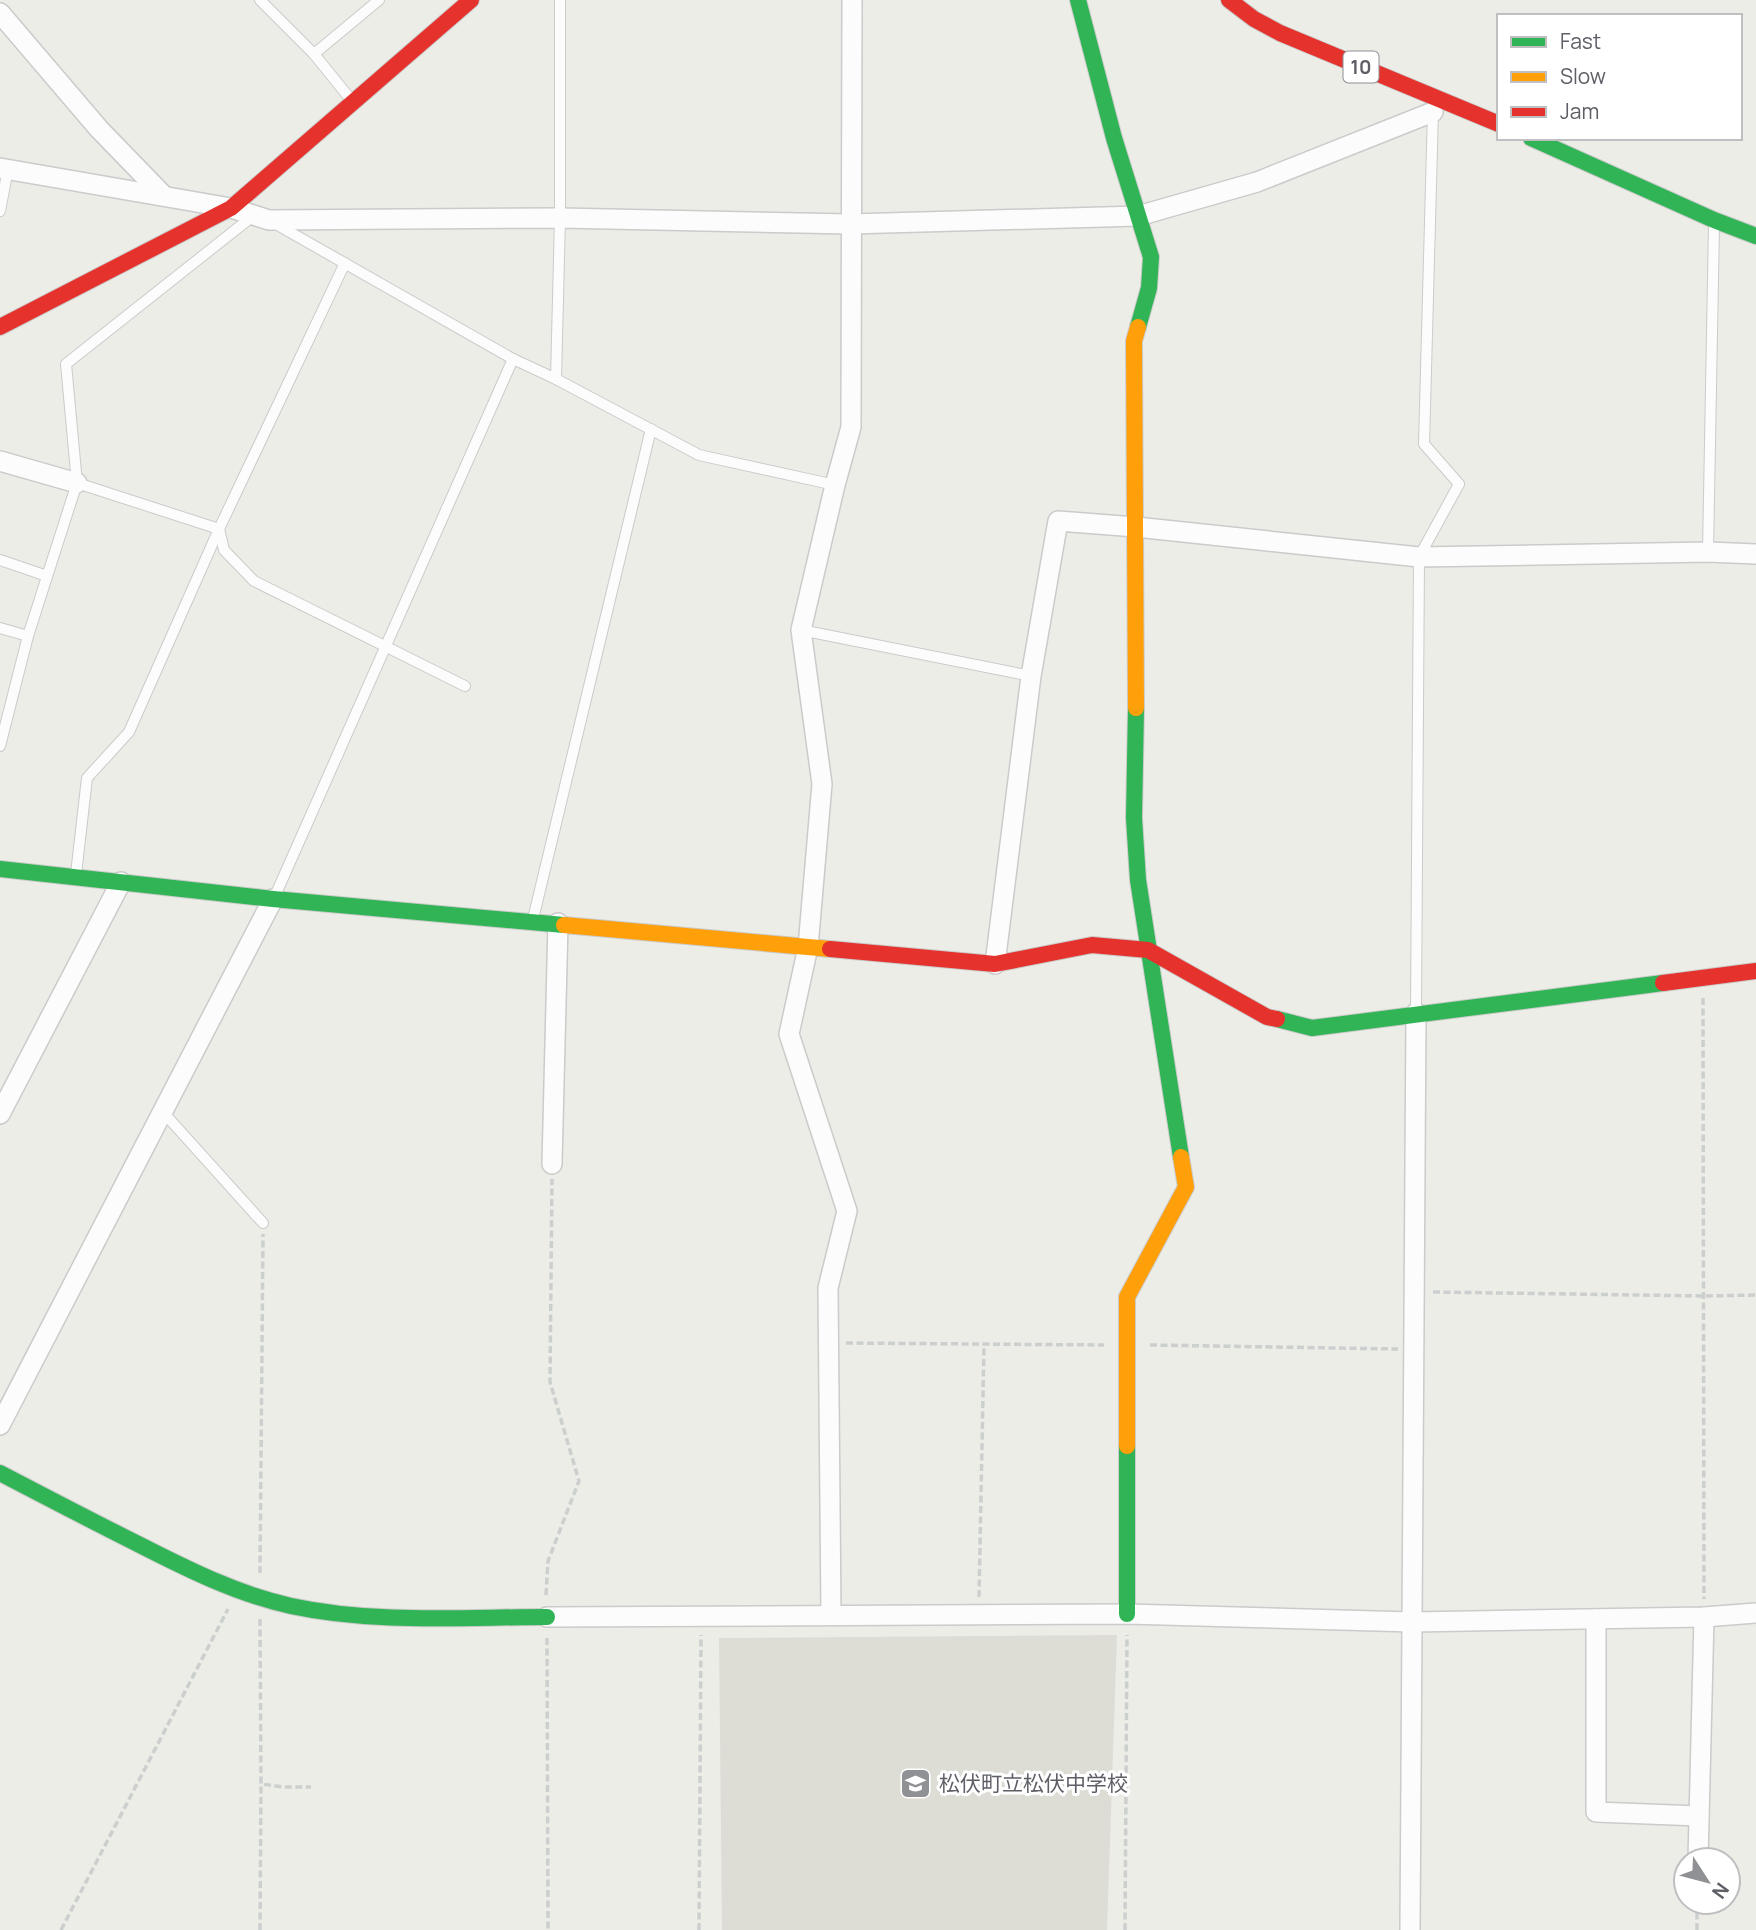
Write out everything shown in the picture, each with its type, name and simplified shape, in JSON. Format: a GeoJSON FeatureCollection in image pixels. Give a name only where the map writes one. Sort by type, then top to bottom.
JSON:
{"type":"FeatureCollection","features":[{"type":"Feature","properties":{"kind":"street"},"geometry":{"type":"LineString","coordinates":[[831,1615],[828,1288],[847,1211],[789,1034],[808,947],[822,784],[801,630],[851,427],[852,0]]}},
{"type":"Feature","properties":{"kind":"street"},"geometry":{"type":"LineString","coordinates":[[1078,0],[1151,257],[1149,288],[1134,341],[1134,818],[1138,880],[1186,1186],[1127,1297],[1127,1614]]}},
{"type":"Feature","properties":{"kind":"street","name":"10"},"geometry":{"type":"LineString","coordinates":[[1229,0],[1254,19],[1280,33],[1433,104],[1497,123]]}},
{"type":"Feature","properties":{"kind":"street"},"geometry":{"type":"LineString","coordinates":[[0,327],[231,208],[468,1]]}},
{"type":"Feature","properties":{"kind":"street"},"geometry":{"type":"LineString","coordinates":[[0,13],[99,129],[163,195]]}},
{"type":"Feature","properties":{"kind":"street"},"geometry":{"type":"LineString","coordinates":[[4,168],[231,208],[261,218],[560,218],[850,224],[1138,216],[1257,181],[1433,104]]}},
{"type":"Feature","properties":{"kind":"street"},"geometry":{"type":"LineString","coordinates":[[1535,140],[1756,236]]}},
{"type":"Feature","properties":{"kind":"street"},"geometry":{"type":"LineString","coordinates":[[0,461],[77,483]]}},
{"type":"Feature","properties":{"kind":"street"},"geometry":{"type":"LineString","coordinates":[[995,964],[1031,676],[1058,521],[1419,557],[1708,552],[1756,554]]}},
{"type":"Feature","properties":{"kind":"street"},"geometry":{"type":"LineString","coordinates":[[0,869],[273,899],[995,964],[1092,945],[1148,950],[1267,1017],[1312,1028],[1756,971]]}},
{"type":"Feature","properties":{"kind":"street"},"geometry":{"type":"LineString","coordinates":[[0,1114],[121,882]]}},
{"type":"Feature","properties":{"kind":"street"},"geometry":{"type":"LineString","coordinates":[[0,1425],[273,899]]}},
{"type":"Feature","properties":{"kind":"street"},"geometry":{"type":"LineString","coordinates":[[552,1164],[558,923]]}},
{"type":"Feature","properties":{"kind":"street"},"geometry":{"type":"LineString","coordinates":[[1410,1930],[1416,1013]]}},
{"type":"Feature","properties":{"kind":"street"},"geometry":{"type":"LineString","coordinates":[[0,1473],[157,1553],[237,1590],[293,1606],[364,1615],[1127,1614],[1412,1622],[1756,1613]]}},
{"type":"Feature","properties":{"kind":"street"},"geometry":{"type":"LineString","coordinates":[[1698,1846],[1704,1616]]}},
{"type":"Feature","properties":{"kind":"street"},"geometry":{"type":"LineString","coordinates":[[1596,1619],[1596,1812],[1699,1816]]}},
{"type":"Feature","properties":{"kind":"lane"},"geometry":{"type":"LineString","coordinates":[[260,0],[314,54],[352,101]]}},
{"type":"Feature","properties":{"kind":"lane"},"geometry":{"type":"LineString","coordinates":[[314,54],[379,0]]}},
{"type":"Feature","properties":{"kind":"lane"},"geometry":{"type":"LineString","coordinates":[[556,379],[560,218],[560,0]]}},
{"type":"Feature","properties":{"kind":"lane"},"geometry":{"type":"LineString","coordinates":[[1416,1013],[1419,557],[1459,484],[1424,444],[1433,104]]}},
{"type":"Feature","properties":{"kind":"lane"},"geometry":{"type":"LineString","coordinates":[[0,211],[4,168]]}},
{"type":"Feature","properties":{"kind":"lane"},"geometry":{"type":"LineString","coordinates":[[0,746],[28,636],[77,483],[66,364],[261,218],[513,359],[699,455],[835,485]]}},
{"type":"Feature","properties":{"kind":"lane"},"geometry":{"type":"LineString","coordinates":[[1708,552],[1714,220]]}},
{"type":"Feature","properties":{"kind":"lane"},"geometry":{"type":"LineString","coordinates":[[75,877],[87,778],[129,732],[219,529],[345,263]]}},
{"type":"Feature","properties":{"kind":"lane"},"geometry":{"type":"LineString","coordinates":[[273,899],[513,359]]}},
{"type":"Feature","properties":{"kind":"lane"},"geometry":{"type":"LineString","coordinates":[[532,921],[651,429]]}},
{"type":"Feature","properties":{"kind":"lane"},"geometry":{"type":"LineString","coordinates":[[77,483],[219,529]]}},
{"type":"Feature","properties":{"kind":"lane"},"geometry":{"type":"LineString","coordinates":[[219,529],[224,550],[254,581],[465,686]]}},
{"type":"Feature","properties":{"kind":"lane"},"geometry":{"type":"LineString","coordinates":[[0,560],[47,576]]}},
{"type":"Feature","properties":{"kind":"lane"},"geometry":{"type":"LineString","coordinates":[[0,628],[28,636]]}},
{"type":"Feature","properties":{"kind":"lane"},"geometry":{"type":"LineString","coordinates":[[801,630],[1031,676]]}},
{"type":"Feature","properties":{"kind":"lane"},"geometry":{"type":"LineString","coordinates":[[163,1112],[263,1223]]}},
{"type":"Feature","properties":{"kind":"path"},"geometry":{"type":"LineString","coordinates":[[1703,978],[1704,1616]]}},
{"type":"Feature","properties":{"kind":"path"},"geometry":{"type":"LineString","coordinates":[[548,1930],[548,1561],[579,1481],[550,1382],[552,1164]]}},
{"type":"Feature","properties":{"kind":"path"},"geometry":{"type":"LineString","coordinates":[[260,1930],[263,1223]]}},
{"type":"Feature","properties":{"kind":"path"},"geometry":{"type":"LineString","coordinates":[[1414,1292],[1756,1295]]}},
{"type":"Feature","properties":{"kind":"path"},"geometry":{"type":"LineString","coordinates":[[979,1615],[984,1344]]}},
{"type":"Feature","properties":{"kind":"path"},"geometry":{"type":"LineString","coordinates":[[61,1930],[237,1590]]}},
{"type":"Feature","properties":{"kind":"path"},"geometry":{"type":"LineString","coordinates":[[1125,1930],[1127,1614]]}},
{"type":"Feature","properties":{"kind":"path"},"geometry":{"type":"LineString","coordinates":[[699,1930],[702,1616]]}},
{"type":"Feature","properties":{"kind":"path"},"geometry":{"type":"LineString","coordinates":[[261,1784],[311,1787]]}},
{"type":"Feature","properties":{"kind":"shaded area","name":"松伏町立松伏中学校"},"geometry":{"type":"Polygon","coordinates":[[[1117,1635],[1107,1930],[722,1930],[719,1638],[1117,1635]]]}},
{"type":"Feature","properties":{"kind":"traffic: fast"},"geometry":{"type":"LineString","coordinates":[[1078,0],[1114,138],[1151,257],[1149,288],[1138,327]]}},
{"type":"Feature","properties":{"kind":"traffic: fast"},"geometry":{"type":"LineString","coordinates":[[1535,140],[1756,236]]}},
{"type":"Feature","properties":{"kind":"traffic: fast"},"geometry":{"type":"LineString","coordinates":[[1136,708],[1134,818],[1138,880],[1181,1157]]}},
{"type":"Feature","properties":{"kind":"traffic: fast"},"geometry":{"type":"LineString","coordinates":[[0,869],[273,899],[564,925]]}},
{"type":"Feature","properties":{"kind":"traffic: fast"},"geometry":{"type":"LineString","coordinates":[[1277,1019],[1312,1028],[1663,983]]}},
{"type":"Feature","properties":{"kind":"traffic: fast"},"geometry":{"type":"LineString","coordinates":[[1127,1446],[1127,1614]]}},
{"type":"Feature","properties":{"kind":"traffic: fast"},"geometry":{"type":"LineString","coordinates":[[0,1473],[194,1571],[271,1601],[323,1612],[387,1617],[547,1617]]}},
{"type":"Feature","properties":{"kind":"traffic: slow"},"geometry":{"type":"LineString","coordinates":[[1136,708],[1134,341],[1138,327]]}},
{"type":"Feature","properties":{"kind":"traffic: slow"},"geometry":{"type":"LineString","coordinates":[[564,925],[830,949]]}},
{"type":"Feature","properties":{"kind":"traffic: slow"},"geometry":{"type":"LineString","coordinates":[[1127,1446],[1127,1297],[1186,1187],[1181,1157]]}},
{"type":"Feature","properties":{"kind":"traffic: jam"},"geometry":{"type":"LineString","coordinates":[[0,327],[231,208],[471,0]]}},
{"type":"Feature","properties":{"kind":"traffic: jam"},"geometry":{"type":"LineString","coordinates":[[1229,0],[1254,19],[1280,33],[1497,123]]}},
{"type":"Feature","properties":{"kind":"traffic: jam"},"geometry":{"type":"LineString","coordinates":[[830,949],[995,964],[1092,945],[1148,950],[1267,1017],[1277,1019]]}},
{"type":"Feature","properties":{"kind":"traffic: jam"},"geometry":{"type":"LineString","coordinates":[[1663,983],[1756,971]]}},
{"type":"Feature","properties":{"kind":"place","name":"松伏町立松伏中学校"},"geometry":{"type":"Point","coordinates":[916,1784]}}]}
